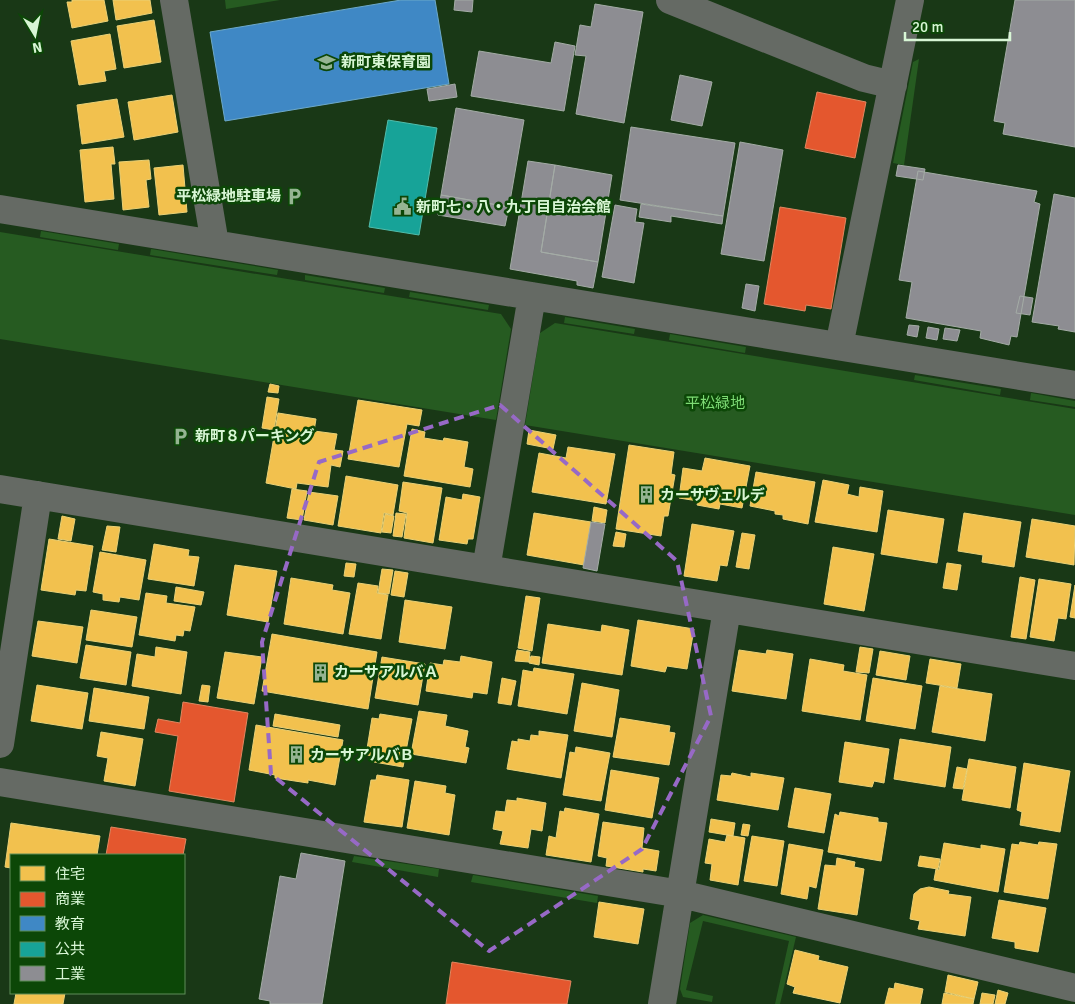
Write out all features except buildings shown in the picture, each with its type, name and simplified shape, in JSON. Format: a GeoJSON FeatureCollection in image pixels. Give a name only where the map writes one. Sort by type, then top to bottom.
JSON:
{"type":"FeatureCollection","features":[{"type":"Feature","properties":{"kind":"street"},"geometry":{"type":"LineString","coordinates":[[174,0],[215,244]]}},
{"type":"Feature","properties":{"kind":"street"},"geometry":{"type":"LineString","coordinates":[[670,0],[864,78],[893,85]]}},
{"type":"Feature","properties":{"kind":"street"},"geometry":{"type":"LineString","coordinates":[[838,346],[910,0]]}},
{"type":"Feature","properties":{"kind":"street"},"geometry":{"type":"LineString","coordinates":[[0,209],[1075,385]]}},
{"type":"Feature","properties":{"kind":"street"},"geometry":{"type":"LineString","coordinates":[[486,569],[532,296]]}},
{"type":"Feature","properties":{"kind":"street"},"geometry":{"type":"LineString","coordinates":[[0,489],[1075,666]]}},
{"type":"Feature","properties":{"kind":"street"},"geometry":{"type":"LineString","coordinates":[[0,744],[38,495]]}},
{"type":"Feature","properties":{"kind":"street"},"geometry":{"type":"LineString","coordinates":[[662,1004],[727,609]]}},
{"type":"Feature","properties":{"kind":"street"},"geometry":{"type":"LineString","coordinates":[[0,782],[680,894],[1075,988]]}},
{"type":"Feature","properties":{"kind":"highlighted area"},"geometry":{"type":"Polygon","coordinates":[[[500,405],[677,561],[711,716],[642,849],[489,951],[271,774],[262,642],[319,462],[500,405]]]}},
{"type":"Feature","properties":{"kind":"green space"},"geometry":{"type":"Polygon","coordinates":[[[225,0],[280,0],[226,9],[225,0]]]}},
{"type":"Feature","properties":{"kind":"green space"},"geometry":{"type":"Polygon","coordinates":[[[919,59],[904,165],[893,163],[913,62],[919,59]]]}},
{"type":"Feature","properties":{"kind":"green space"},"geometry":{"type":"Polygon","coordinates":[[[41,231],[119,244],[118,250],[40,237],[41,231]]]}},
{"type":"Feature","properties":{"kind":"green space"},"geometry":{"type":"Polygon","coordinates":[[[0,232],[501,314],[511,329],[496,420],[0,339],[0,232]]]}},
{"type":"Feature","properties":{"kind":"green space"},"geometry":{"type":"Polygon","coordinates":[[[151,249],[278,270],[277,275],[150,255],[151,249]]]}},
{"type":"Feature","properties":{"kind":"green space"},"geometry":{"type":"Polygon","coordinates":[[[305,275],[385,288],[384,293],[305,280],[305,275]]]}},
{"type":"Feature","properties":{"kind":"green space"},"geometry":{"type":"Polygon","coordinates":[[[410,292],[489,305],[488,310],[409,297],[410,292]]]}},
{"type":"Feature","properties":{"kind":"green space"},"geometry":{"type":"Polygon","coordinates":[[[565,317],[635,329],[634,334],[564,323],[565,317]]]}},
{"type":"Feature","properties":{"kind":"green space","name":"平松緑地"},"geometry":{"type":"Polygon","coordinates":[[[555,323],[1075,409],[1075,515],[525,425],[540,333],[555,323]]]}},
{"type":"Feature","properties":{"kind":"green space"},"geometry":{"type":"Polygon","coordinates":[[[670,334],[746,347],[745,353],[669,340],[670,334]]]}},
{"type":"Feature","properties":{"kind":"green space"},"geometry":{"type":"Polygon","coordinates":[[[915,375],[1001,389],[1000,395],[914,380],[915,375]]]}},
{"type":"Feature","properties":{"kind":"green space"},"geometry":{"type":"Polygon","coordinates":[[[1031,393],[1075,401],[1075,407],[1030,400],[1031,393]]]}},
{"type":"Feature","properties":{"kind":"green space"},"geometry":{"type":"Polygon","coordinates":[[[354,856],[439,869],[438,877],[352,862],[354,856]]]}},
{"type":"Feature","properties":{"kind":"green space"},"geometry":{"type":"Polygon","coordinates":[[[473,875],[598,896],[597,903],[471,882],[473,875]]]}},
{"type":"Feature","properties":{"kind":"green space"},"geometry":{"type":"Polygon","coordinates":[[[703,915],[796,937],[780,1004],[775,1004],[789,941],[703,921],[686,990],[713,996],[712,1002],[683,997],[680,989],[690,923],[703,915]]]}},
{"type":"Feature","properties":{"kind":"place","name":"新町東保育園"},"geometry":{"type":"Point","coordinates":[327,62]}},
{"type":"Feature","properties":{"kind":"place","name":"平松緑地駐車場"},"geometry":{"type":"Point","coordinates":[295,196]}},
{"type":"Feature","properties":{"kind":"place","name":"新町七・八・九丁目自治会館"},"geometry":{"type":"Point","coordinates":[402,207]}},
{"type":"Feature","properties":{"kind":"place","name":"新町８パーキング"},"geometry":{"type":"Point","coordinates":[181,436]}},
{"type":"Feature","properties":{"kind":"place","name":"カーサヴェルデ"},"geometry":{"type":"Point","coordinates":[646,495]}},
{"type":"Feature","properties":{"kind":"place","name":"カーサアルバＡ"},"geometry":{"type":"Point","coordinates":[320,672]}},
{"type":"Feature","properties":{"kind":"place","name":"カーサアルバＢ"},"geometry":{"type":"Point","coordinates":[296,755]}}]}
